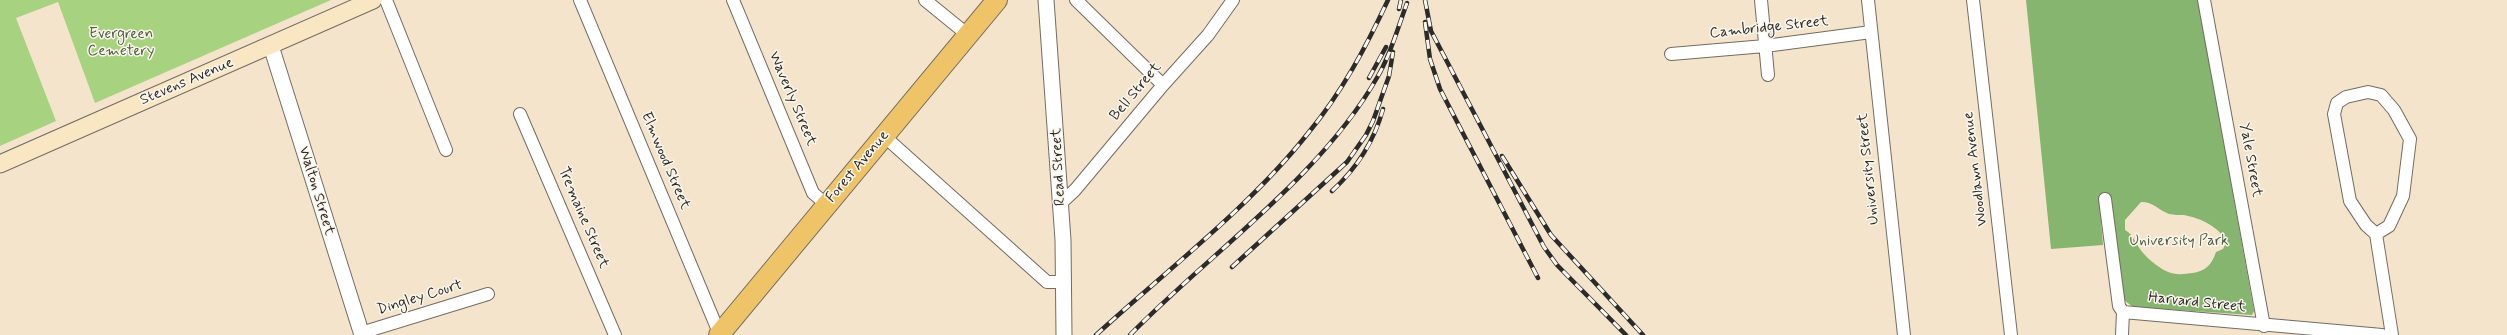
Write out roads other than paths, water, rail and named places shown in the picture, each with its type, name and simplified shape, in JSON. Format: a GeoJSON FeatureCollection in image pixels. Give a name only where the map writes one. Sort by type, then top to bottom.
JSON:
{"type":"FeatureCollection","features":[{"type":"Feature","properties":{"kind":"highway","name":"Forest Avenue"},"geometry":{"type":"LineString","coordinates":[[719,335],[997,0]]}},
{"type":"Feature","properties":{"kind":"main road","name":"Stevens Avenue"},"geometry":{"type":"LineString","coordinates":[[0,164],[272,46],[370,1]]}},
{"type":"Feature","properties":{"kind":"street"},"geometry":{"type":"LineString","coordinates":[[386,0],[446,150]]}},
{"type":"Feature","properties":{"kind":"street","name":"Elmwood Street"},"geometry":{"type":"LineString","coordinates":[[580,0],[719,335]]}},
{"type":"Feature","properties":{"kind":"street","name":"Waverly Street"},"geometry":{"type":"LineString","coordinates":[[733,0],[813,193],[826,205]]}},
{"type":"Feature","properties":{"kind":"street"},"geometry":{"type":"LineString","coordinates":[[925,0],[968,35]]}},
{"type":"Feature","properties":{"kind":"street","name":"Read Street"},"geometry":{"type":"LineString","coordinates":[[1046,0],[1061,203],[1064,335]]}},
{"type":"Feature","properties":{"kind":"street"},"geometry":{"type":"LineString","coordinates":[[1076,0],[1163,84]]}},
{"type":"Feature","properties":{"kind":"street","name":"Bell Street"},"geometry":{"type":"LineString","coordinates":[[1061,203],[1075,190],[1163,84],[1208,35],[1233,0]]}},
{"type":"Feature","properties":{"kind":"street"},"geometry":{"type":"LineString","coordinates":[[1762,0],[1768,76]]}},
{"type":"Feature","properties":{"kind":"street","name":"University Street"},"geometry":{"type":"LineString","coordinates":[[1868,0],[1904,335]]}},
{"type":"Feature","properties":{"kind":"street","name":"Woodlawn Avenue"},"geometry":{"type":"LineString","coordinates":[[1973,0],[2011,335]]}},
{"type":"Feature","properties":{"kind":"street","name":"Yale Street"},"geometry":{"type":"LineString","coordinates":[[2204,0],[2264,326]]}},
{"type":"Feature","properties":{"kind":"street","name":"Cambridge Street"},"geometry":{"type":"LineString","coordinates":[[1671,54],[1765,46],[1871,32]]}},
{"type":"Feature","properties":{"kind":"street","name":"Walton Street"},"geometry":{"type":"LineString","coordinates":[[272,46],[362,334]]}},
{"type":"Feature","properties":{"kind":"street"},"geometry":{"type":"LineString","coordinates":[[2376,234],[2389,226],[2403,196],[2410,138],[2389,104],[2380,95],[2368,92],[2346,97],[2337,104],[2334,114],[2350,201],[2366,225],[2376,234],[2392,335]]}},
{"type":"Feature","properties":{"kind":"street","name":"Tremaine Street"},"geometry":{"type":"LineString","coordinates":[[520,114],[615,335]]}},
{"type":"Feature","properties":{"kind":"street"},"geometry":{"type":"LineString","coordinates":[[884,136],[1048,282],[1063,282]]}},
{"type":"Feature","properties":{"kind":"street"},"geometry":{"type":"LineString","coordinates":[[2105,199],[2118,306],[2124,312],[2122,335]]}},
{"type":"Feature","properties":{"kind":"street","name":"Dingley Court"},"geometry":{"type":"LineString","coordinates":[[362,334],[488,294]]}},
{"type":"Feature","properties":{"kind":"street","name":"Harvard Street"},"geometry":{"type":"LineString","coordinates":[[2124,312],[2264,326],[2382,335]]}},
{"type":"Feature","properties":{"kind":"railway"},"geometry":{"type":"LineString","coordinates":[[1096,335],[1207,238],[1286,160],[1321,117],[1343,85],[1353,69],[1388,0]]}},
{"type":"Feature","properties":{"kind":"railway"},"geometry":{"type":"LineString","coordinates":[[1399,9],[1401,0]]}},
{"type":"Feature","properties":{"kind":"railway"},"geometry":{"type":"LineString","coordinates":[[1425,0],[1431,31],[1544,247],[1557,265],[1626,335]]}},
{"type":"Feature","properties":{"kind":"railway"},"geometry":{"type":"LineString","coordinates":[[1130,335],[1263,212],[1327,147],[1354,113],[1383,68],[1391,50],[1407,3]]}},
{"type":"Feature","properties":{"kind":"railway"},"geometry":{"type":"LineString","coordinates":[[1425,22],[1430,59],[1440,89],[1538,278]]}},
{"type":"Feature","properties":{"kind":"railway"},"geometry":{"type":"LineString","coordinates":[[1369,78],[1386,47]]}},
{"type":"Feature","properties":{"kind":"railway"},"geometry":{"type":"LineString","coordinates":[[1232,267],[1347,162],[1366,135],[1373,121],[1389,76],[1393,52]]}},
{"type":"Feature","properties":{"kind":"railway"},"geometry":{"type":"LineString","coordinates":[[1332,191],[1357,164],[1364,154],[1375,132],[1383,109]]}},
{"type":"Feature","properties":{"kind":"railway"},"geometry":{"type":"LineString","coordinates":[[1502,156],[1551,235],[1643,335]]}},
{"type":"Feature","properties":{"kind":"park label","name":"Evergreen Cemetery"},"geometry":{"type":"Point","coordinates":[121,44]}},
{"type":"Feature","properties":{"kind":"park label","name":"University Park"},"geometry":{"type":"Point","coordinates":[2179,242]}}]}
